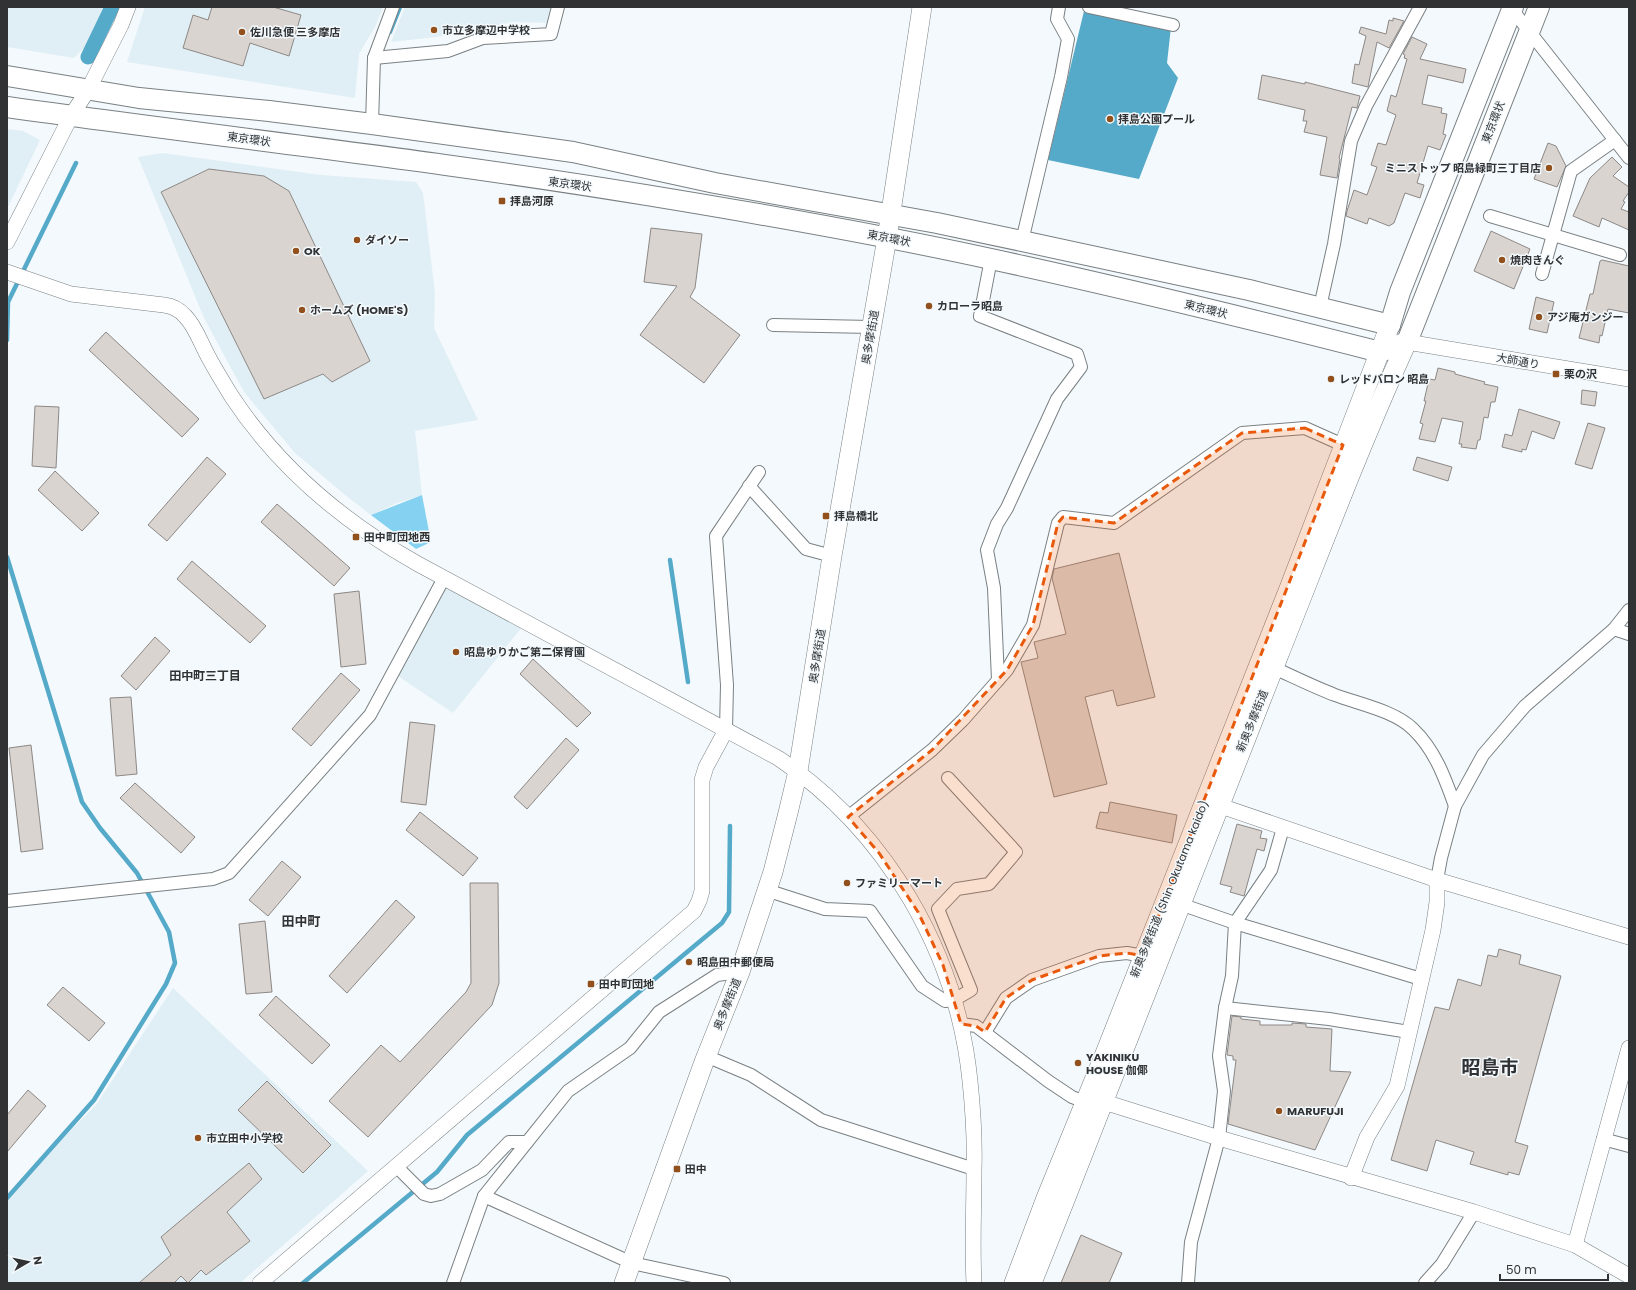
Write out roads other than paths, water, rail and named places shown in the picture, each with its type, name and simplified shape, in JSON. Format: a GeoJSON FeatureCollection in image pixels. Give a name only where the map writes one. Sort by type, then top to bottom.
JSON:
{"type":"FeatureCollection","features":[{"type":"Feature","properties":{"kind":"highway","name":"東京環状"},"geometry":{"type":"LineString","coordinates":[[1407,342],[1538,7]]}},
{"type":"Feature","properties":{"kind":"highway","name":"東京環状"},"geometry":{"type":"LineString","coordinates":[[1390,325],[1403,285],[1512,8]]}},
{"type":"Feature","properties":{"kind":"highway"},"geometry":{"type":"LineString","coordinates":[[7,76],[139,98],[372,124],[573,152],[715,183],[890,214],[1022,241],[1320,307],[1390,325],[1407,342],[1380,352]]}},
{"type":"Feature","properties":{"kind":"highway","name":"東京環状"},"geometry":{"type":"LineString","coordinates":[[7,107],[352,152],[643,195],[887,238],[1099,283],[1380,352]]}},
{"type":"Feature","properties":{"kind":"main road","name":"奥多摩街道"},"geometry":{"type":"LineString","coordinates":[[624,1283],[706,1056],[740,972],[779,850],[798,771],[832,556],[887,238],[922,7]]}},
{"type":"Feature","properties":{"kind":"main road"},"geometry":{"type":"LineString","coordinates":[[1343,445],[1390,325]]}},
{"type":"Feature","properties":{"kind":"main road","name":"新奥多摩街道"},"geometry":{"type":"LineString","coordinates":[[1095,1102],[1180,904],[1211,803],[1274,668],[1349,478],[1407,342]]}},
{"type":"Feature","properties":{"kind":"main road","name":"新奥多摩街道 (Shin Okutama kaido)"},"geometry":{"type":"LineString","coordinates":[[1032,1283],[1095,1102],[1143,956],[1211,803],[1343,445]]}},
{"type":"Feature","properties":{"kind":"main road","name":"新奥多摩街道 (Shin Okutama kaido)"},"geometry":{"type":"LineString","coordinates":[[1014,1283],[1046,1198],[1095,1102]]}},
{"type":"Feature","properties":{"kind":"street"},"geometry":{"type":"LineString","coordinates":[[7,242],[71,116],[88,90],[121,25],[128,7]]}},
{"type":"Feature","properties":{"kind":"street"},"geometry":{"type":"LineString","coordinates":[[372,124],[374,58],[393,7]]}},
{"type":"Feature","properties":{"kind":"street"},"geometry":{"type":"LineString","coordinates":[[374,58],[448,51],[483,38],[551,34],[558,7]]}},
{"type":"Feature","properties":{"kind":"street"},"geometry":{"type":"LineString","coordinates":[[1022,241],[1061,77],[1068,39],[1057,19],[1059,7]]}},
{"type":"Feature","properties":{"kind":"street"},"geometry":{"type":"LineString","coordinates":[[1089,7],[1173,25]]}},
{"type":"Feature","properties":{"kind":"street"},"geometry":{"type":"LineString","coordinates":[[1320,307],[1334,244],[1352,140],[1366,106],[1417,8]]}},
{"type":"Feature","properties":{"kind":"street"},"geometry":{"type":"LineString","coordinates":[[1512,8],[1629,158]]}},
{"type":"Feature","properties":{"kind":"street"},"geometry":{"type":"LineString","coordinates":[[1542,274],[1571,171],[1616,140]]}},
{"type":"Feature","properties":{"kind":"street"},"geometry":{"type":"LineString","coordinates":[[1490,216],[1620,255]]}},
{"type":"Feature","properties":{"kind":"street"},"geometry":{"type":"LineString","coordinates":[[991,259],[980,316],[1077,354],[1081,367],[1057,399],[1007,508],[997,524],[987,550],[994,588],[998,680]]}},
{"type":"Feature","properties":{"kind":"street"},"geometry":{"type":"LineString","coordinates":[[9,273],[70,294],[164,305],[182,312],[190,321],[208,358],[233,398],[264,440],[327,502],[370,536],[444,578],[778,758],[798,771],[848,817],[879,853],[918,912],[943,965],[961,1024],[970,1082],[974,1169],[974,1283]]}},
{"type":"Feature","properties":{"kind":"street"},"geometry":{"type":"LineString","coordinates":[[773,325],[871,327]]}},
{"type":"Feature","properties":{"kind":"street","name":"大師通り"},"geometry":{"type":"LineString","coordinates":[[1407,342],[1629,379]]}},
{"type":"Feature","properties":{"kind":"street"},"geometry":{"type":"LineString","coordinates":[[848,817],[932,750],[963,720],[1007,670],[1033,625],[1058,523],[1063,517],[1114,523],[1242,433],[1306,428],[1343,445]]}},
{"type":"Feature","properties":{"kind":"street"},"geometry":{"type":"LineString","coordinates":[[260,1283],[694,911],[700,901],[702,891],[703,776],[714,750],[726,730],[727,684],[716,536],[759,472]]}},
{"type":"Feature","properties":{"kind":"street"},"geometry":{"type":"LineString","coordinates":[[749,486],[806,549],[832,556]]}},
{"type":"Feature","properties":{"kind":"street"},"geometry":{"type":"LineString","coordinates":[[7,901],[213,879],[223,876],[234,868],[370,715],[444,578]]}},
{"type":"Feature","properties":{"kind":"street"},"geometry":{"type":"LineString","coordinates":[[1351,1178],[1367,1136],[1396,1086],[1433,930],[1437,902],[1437,880],[1441,858],[1455,806],[1483,755],[1525,706],[1614,629],[1629,610]]}},
{"type":"Feature","properties":{"kind":"street"},"geometry":{"type":"LineString","coordinates":[[1614,629],[1629,634]]}},
{"type":"Feature","properties":{"kind":"street"},"geometry":{"type":"LineString","coordinates":[[1274,668],[1334,694],[1394,715],[1405,722],[1413,729],[1437,759],[1455,806]]}},
{"type":"Feature","properties":{"kind":"street"},"geometry":{"type":"LineString","coordinates":[[766,890],[825,909],[870,911],[922,986],[945,1002],[954,1000],[971,990],[938,909],[956,889],[989,884],[1016,852],[948,778]]}},
{"type":"Feature","properties":{"kind":"street"},"geometry":{"type":"LineString","coordinates":[[1211,803],[1437,880],[1629,937]]}},
{"type":"Feature","properties":{"kind":"street"},"geometry":{"type":"LineString","coordinates":[[1188,1283],[1191,1242],[1219,1138],[1224,1091],[1219,1056],[1225,1008],[1232,976],[1235,924],[1271,870],[1283,828]]}},
{"type":"Feature","properties":{"kind":"street"},"geometry":{"type":"LineString","coordinates":[[1180,904],[1235,924],[1421,979]]}},
{"type":"Feature","properties":{"kind":"street"},"geometry":{"type":"LineString","coordinates":[[985,1032],[1006,998],[1032,980],[1099,956],[1126,953],[1143,956]]}},
{"type":"Feature","properties":{"kind":"street"},"geometry":{"type":"LineString","coordinates":[[453,1283],[484,1196],[568,1091],[630,1048],[659,1012],[717,975],[740,972]]}},
{"type":"Feature","properties":{"kind":"street"},"geometry":{"type":"LineString","coordinates":[[1225,1008],[1329,1019],[1409,1032]]}},
{"type":"Feature","properties":{"kind":"street"},"geometry":{"type":"LineString","coordinates":[[961,1024],[976,1026],[1048,1081],[1072,1097],[1095,1102],[1351,1178],[1474,1212],[1575,1244],[1629,1276]]}},
{"type":"Feature","properties":{"kind":"street"},"geometry":{"type":"LineString","coordinates":[[1575,1244],[1629,1048]]}},
{"type":"Feature","properties":{"kind":"street"},"geometry":{"type":"LineString","coordinates":[[706,1056],[751,1075],[821,1120],[974,1169]]}},
{"type":"Feature","properties":{"kind":"street"},"geometry":{"type":"LineString","coordinates":[[1603,1139],[1629,1146]]}},
{"type":"Feature","properties":{"kind":"street"},"geometry":{"type":"LineString","coordinates":[[396,1166],[420,1190],[431,1196],[440,1194],[482,1170],[509,1142],[527,1142]]}},
{"type":"Feature","properties":{"kind":"street"},"geometry":{"type":"LineString","coordinates":[[484,1196],[632,1263],[724,1283]]}},
{"type":"Feature","properties":{"kind":"street"},"geometry":{"type":"LineString","coordinates":[[1425,1283],[1442,1264],[1474,1212]]}},
{"type":"Feature","properties":{"kind":"waterway"},"geometry":{"type":"LineString","coordinates":[[88,57],[112,7]]}},
{"type":"Feature","properties":{"kind":"waterway"},"geometry":{"type":"LineString","coordinates":[[390,32],[400,7]]}},
{"type":"Feature","properties":{"kind":"waterway"},"geometry":{"type":"LineString","coordinates":[[7,340],[8,302],[76,163]]}},
{"type":"Feature","properties":{"kind":"waterway"},"geometry":{"type":"LineString","coordinates":[[7,557],[82,802],[100,828],[137,873],[169,932],[175,963],[166,984],[94,1100],[7,1198]]}},
{"type":"Feature","properties":{"kind":"waterway"},"geometry":{"type":"LineString","coordinates":[[670,560],[688,682]]}},
{"type":"Feature","properties":{"kind":"waterway"},"geometry":{"type":"LineString","coordinates":[[303,1283],[437,1172],[467,1135],[722,923],[729,912],[730,826]]}},
{"type":"Feature","properties":{"kind":"place","name":"市立多摩辺中学校"},"geometry":{"type":"Point","coordinates":[434,30]}},
{"type":"Feature","properties":{"kind":"place","name":"佐川急便 三多摩店"},"geometry":{"type":"Point","coordinates":[242,32]}},
{"type":"Feature","properties":{"kind":"place","name":"拝島公園プール"},"geometry":{"type":"Point","coordinates":[1110,119]}},
{"type":"Feature","properties":{"kind":"place","name":"ミニストップ 昭島緑町三丁目店"},"geometry":{"type":"Point","coordinates":[1549,168]}},
{"type":"Feature","properties":{"kind":"place","name":"拝島河原"},"geometry":{"type":"Point","coordinates":[502,201]}},
{"type":"Feature","properties":{"kind":"place","name":"ダイソー"},"geometry":{"type":"Point","coordinates":[357,240]}},
{"type":"Feature","properties":{"kind":"place","name":"OK"},"geometry":{"type":"Point","coordinates":[296,251]}},
{"type":"Feature","properties":{"kind":"place","name":"焼肉きんぐ"},"geometry":{"type":"Point","coordinates":[1502,260]}},
{"type":"Feature","properties":{"kind":"place","name":"カローラ昭島"},"geometry":{"type":"Point","coordinates":[929,306]}},
{"type":"Feature","properties":{"kind":"place","name":"ホームズ (HOME'S)"},"geometry":{"type":"Point","coordinates":[302,310]}},
{"type":"Feature","properties":{"kind":"place","name":"アジ庵ガンジー"},"geometry":{"type":"Point","coordinates":[1539,317]}},
{"type":"Feature","properties":{"kind":"place","name":"栗の沢"},"geometry":{"type":"Point","coordinates":[1556,374]}},
{"type":"Feature","properties":{"kind":"place","name":"レッドバロン 昭島"},"geometry":{"type":"Point","coordinates":[1331,379]}},
{"type":"Feature","properties":{"kind":"place","name":"拝島橋北"},"geometry":{"type":"Point","coordinates":[826,516]}},
{"type":"Feature","properties":{"kind":"place","name":"田中町団地西"},"geometry":{"type":"Point","coordinates":[356,537]}},
{"type":"Feature","properties":{"kind":"place","name":"昭島ゆりかご第二保育園"},"geometry":{"type":"Point","coordinates":[456,652]}},
{"type":"Feature","properties":{"kind":"place","name":"ファミリーマート"},"geometry":{"type":"Point","coordinates":[847,883]}},
{"type":"Feature","properties":{"kind":"place","name":"昭島田中郵便局"},"geometry":{"type":"Point","coordinates":[689,962]}},
{"type":"Feature","properties":{"kind":"place","name":"田中町団地"},"geometry":{"type":"Point","coordinates":[591,984]}},
{"type":"Feature","properties":{"kind":"place","name":"YAKINIKU HOUSE 伽倻"},"geometry":{"type":"Point","coordinates":[1078,1063]}},
{"type":"Feature","properties":{"kind":"place","name":"MARUFUJI"},"geometry":{"type":"Point","coordinates":[1279,1111]}},
{"type":"Feature","properties":{"kind":"place","name":"市立田中小学校"},"geometry":{"type":"Point","coordinates":[198,1138]}},
{"type":"Feature","properties":{"kind":"place","name":"田中"},"geometry":{"type":"Point","coordinates":[677,1169]}},
{"type":"Feature","properties":{"kind":"district","name":"田中町三丁目"},"geometry":{"type":"Point","coordinates":[205,675]}},
{"type":"Feature","properties":{"kind":"district","name":"田中町"},"geometry":{"type":"Point","coordinates":[301,921]}},
{"type":"Feature","properties":{"kind":"district","name":"昭島市"},"geometry":{"type":"Point","coordinates":[1490,1067]}}]}
